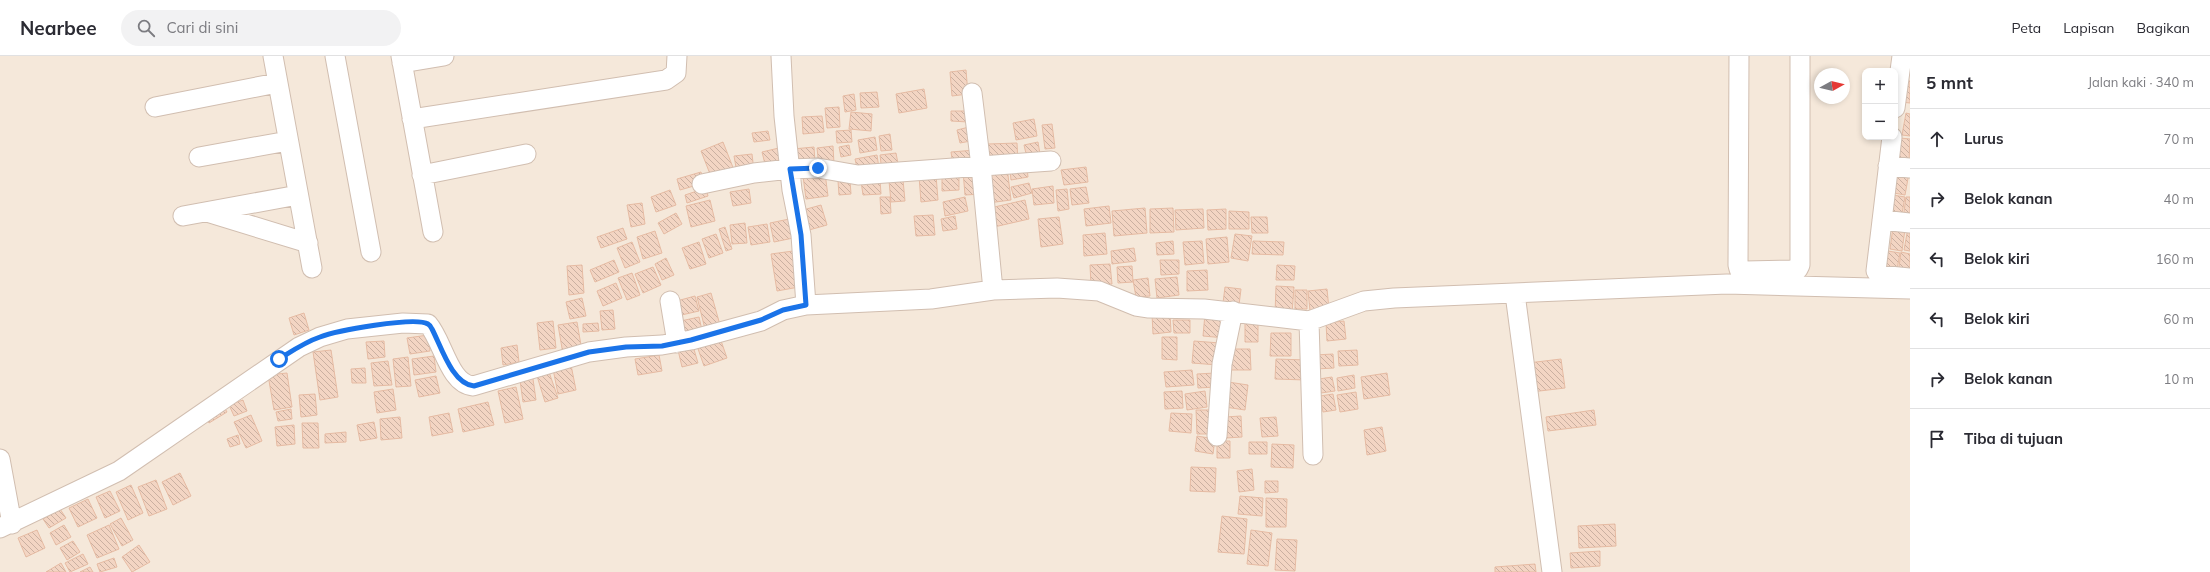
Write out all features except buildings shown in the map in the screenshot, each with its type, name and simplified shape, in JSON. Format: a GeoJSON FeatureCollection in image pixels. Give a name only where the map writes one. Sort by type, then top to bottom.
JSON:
{"type":"FeatureCollection","features":[{"type":"Feature","properties":{"kind":"street"},"geometry":{"type":"LineString","coordinates":[[273,56],[312,268]]}},
{"type":"Feature","properties":{"kind":"street"},"geometry":{"type":"LineString","coordinates":[[336,56],[371,252]]}},
{"type":"Feature","properties":{"kind":"street"},"geometry":{"type":"LineString","coordinates":[[433,232],[402,60],[444,56]]}},
{"type":"Feature","properties":{"kind":"street"},"geometry":{"type":"LineString","coordinates":[[412,119],[666,80],[676,73],[676,56]]}},
{"type":"Feature","properties":{"kind":"street"},"geometry":{"type":"LineString","coordinates":[[781,56],[784,116],[790,169],[801,235],[806,305]]}},
{"type":"Feature","properties":{"kind":"street"},"geometry":{"type":"LineString","coordinates":[[1739,56],[1738,265],[1739,269],[1752,271],[1791,270],[1798,269],[1800,266],[1800,56]]}},
{"type":"Feature","properties":{"kind":"street"},"geometry":{"type":"LineString","coordinates":[[1896,104],[1902,56]]}},
{"type":"Feature","properties":{"kind":"street"},"geometry":{"type":"LineString","coordinates":[[155,107],[277,83]]}},
{"type":"Feature","properties":{"kind":"street"},"geometry":{"type":"LineString","coordinates":[[972,93],[981,166],[993,290]]}},
{"type":"Feature","properties":{"kind":"street"},"geometry":{"type":"LineString","coordinates":[[1898,108],[1910,110]]}},
{"type":"Feature","properties":{"kind":"street"},"geometry":{"type":"LineString","coordinates":[[1892,140],[1877,274],[1910,278]]}},
{"type":"Feature","properties":{"kind":"street"},"geometry":{"type":"LineString","coordinates":[[199,157],[288,141]]}},
{"type":"Feature","properties":{"kind":"street"},"geometry":{"type":"LineString","coordinates":[[422,175],[526,154]]}},
{"type":"Feature","properties":{"kind":"street"},"geometry":{"type":"LineString","coordinates":[[702,184],[754,173],[790,169],[818,168],[858,175],[1051,161]]}},
{"type":"Feature","properties":{"kind":"street"},"geometry":{"type":"LineString","coordinates":[[1888,166],[1910,168]]}},
{"type":"Feature","properties":{"kind":"street"},"geometry":{"type":"LineString","coordinates":[[183,216],[298,194]]}},
{"type":"Feature","properties":{"kind":"street"},"geometry":{"type":"LineString","coordinates":[[207,212],[308,243]]}},
{"type":"Feature","properties":{"kind":"street"},"geometry":{"type":"LineString","coordinates":[[1882,220],[1910,223]]}},
{"type":"Feature","properties":{"kind":"street"},"geometry":{"type":"LineString","coordinates":[[0,462],[6,526],[119,471],[299,347],[320,337],[347,329],[403,323],[428,324],[443,349],[456,376],[467,386],[474,386],[589,352],[677,343],[761,320],[783,310],[806,305],[931,299],[993,290],[1057,288],[1099,291],[1136,306],[1149,308],[1233,311],[1309,321],[1344,307],[1373,300],[1460,294],[1515,294],[1727,284],[1910,289]]}},
{"type":"Feature","properties":{"kind":"street"},"geometry":{"type":"LineString","coordinates":[[1515,294],[1552,572]]}},
{"type":"Feature","properties":{"kind":"street"},"geometry":{"type":"LineString","coordinates":[[670,300],[677,343]]}},
{"type":"Feature","properties":{"kind":"street"},"geometry":{"type":"LineString","coordinates":[[1217,436],[1222,364],[1233,311]]}},
{"type":"Feature","properties":{"kind":"street"},"geometry":{"type":"LineString","coordinates":[[1309,321],[1314,455]]}},
{"type":"Feature","properties":{"kind":"shaded area"},"geometry":{"type":"Polygon","coordinates":[[[0,56],[1910,56],[1910,572],[0,572],[0,56]]]}},
{"type":"Feature","properties":{"kind":"route"},"geometry":{"type":"LineString","coordinates":[[279,359],[320,337],[347,329],[403,323],[422,323],[428,324],[432,329],[456,376],[467,386],[474,386],[516,372],[589,352],[626,347],[662,346],[691,340],[761,320],[783,310],[806,305],[801,235],[792,190],[790,169],[818,168]]}}]}
